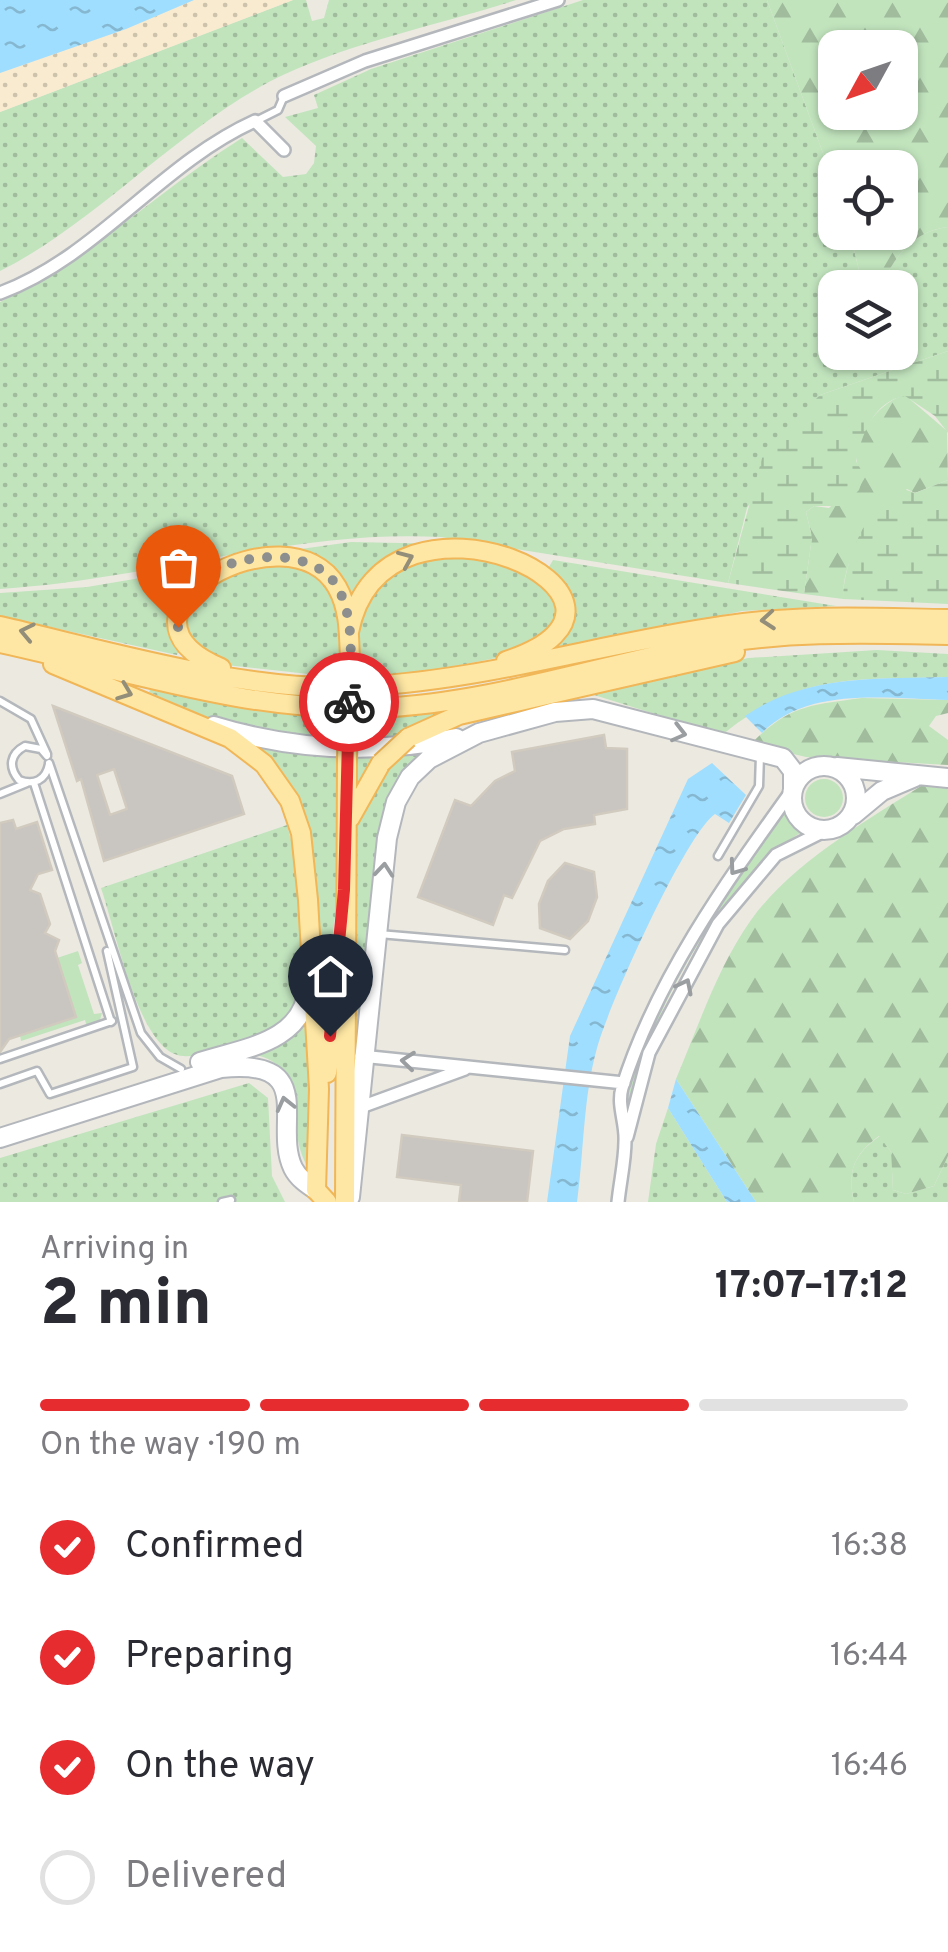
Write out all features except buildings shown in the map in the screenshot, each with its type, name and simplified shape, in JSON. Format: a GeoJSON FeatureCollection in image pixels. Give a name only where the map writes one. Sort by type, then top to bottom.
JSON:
{"type":"FeatureCollection","features":[{"type":"Feature","properties":{"kind":"main road"},"geometry":{"type":"LineString","coordinates":[[349,632],[368,587],[394,563],[418,554],[458,549],[514,559],[532,565],[554,582],[565,612],[561,628],[550,639],[514,658],[444,679]]}},
{"type":"Feature","properties":{"kind":"main road"},"geometry":{"type":"LineString","coordinates":[[259,682],[209,663],[180,634],[180,604],[209,574],[276,558],[307,561],[323,571],[338,589],[349,632],[344,890],[347,1202]]}},
{"type":"Feature","properties":{"kind":"main road"},"geometry":{"type":"LineString","coordinates":[[1,638],[259,682],[350,687],[444,679],[748,622],[806,617],[948,618]]}},
{"type":"Feature","properties":{"kind":"main road"},"geometry":{"type":"LineString","coordinates":[[345,843],[356,802],[381,762],[408,738],[459,715],[792,640],[864,634]]}},
{"type":"Feature","properties":{"kind":"main road"},"geometry":{"type":"LineString","coordinates":[[1,638],[255,700],[352,708],[442,702],[733,641],[948,634]]}},
{"type":"Feature","properties":{"kind":"main road"},"geometry":{"type":"LineString","coordinates":[[1,638],[200,722],[254,754],[281,787],[301,834],[308,900],[319,1089],[319,1198]]}},
{"type":"Feature","properties":{"kind":"main road"},"geometry":{"type":"LineString","coordinates":[[200,722],[282,742],[338,748],[395,746],[479,733],[556,712],[596,709],[783,758],[793,771],[796,815],[810,827],[826,830],[849,819],[882,791],[920,775]]}},
{"type":"Feature","properties":{"kind":"main road"},"geometry":{"type":"LineString","coordinates":[[347,1202],[354,1176],[385,851],[396,802],[429,758],[479,733]]}},
{"type":"Feature","properties":{"kind":"main road"},"geometry":{"type":"LineString","coordinates":[[793,789],[802,774],[826,766],[948,778]]}},
{"type":"Feature","properties":{"kind":"main road"},"geometry":{"type":"LineString","coordinates":[[826,766],[843,772],[854,785],[856,803],[849,819]]}},
{"type":"Feature","properties":{"kind":"main road"},"geometry":{"type":"LineString","coordinates":[[319,1198],[344,890]]}},
{"type":"Feature","properties":{"kind":"main road"},"geometry":{"type":"LineString","coordinates":[[65,1116],[181,1069],[271,1040],[294,1025],[308,992],[308,900]]}},
{"type":"Feature","properties":{"kind":"main road"},"geometry":{"type":"LineString","coordinates":[[0,1138],[220,1068],[255,1067],[267,1072],[285,1093],[291,1161],[319,1198]]}},
{"type":"Feature","properties":{"kind":"street"},"geometry":{"type":"LineString","coordinates":[[284,96],[365,61],[558,0]]}},
{"type":"Feature","properties":{"kind":"street"},"geometry":{"type":"LineString","coordinates":[[0,293],[51,268],[182,163],[254,121],[284,150]]}},
{"type":"Feature","properties":{"kind":"street"},"geometry":{"type":"LineString","coordinates":[[625,1141],[620,1104],[624,1083],[654,1015],[712,902],[793,789]]}},
{"type":"Feature","properties":{"kind":"street"},"geometry":{"type":"LineString","coordinates":[[618,1202],[625,1141],[649,1053],[718,924],[776,855],[826,830]]}},
{"type":"Feature","properties":{"kind":"street"},"geometry":{"type":"LineString","coordinates":[[346,1054],[624,1083]]}},
{"type":"Feature","properties":{"kind":"street"},"geometry":{"type":"LineString","coordinates":[[361,1106],[469,1068]]}},
{"type":"Feature","properties":{"kind":"lane"},"geometry":{"type":"LineString","coordinates":[[254,121],[278,110],[284,96]]}},
{"type":"Feature","properties":{"kind":"lane"},"geometry":{"type":"LineString","coordinates":[[0,701],[31,720],[48,759],[141,1033],[160,1058],[181,1069]]}},
{"type":"Feature","properties":{"kind":"lane"},"geometry":{"type":"LineString","coordinates":[[48,759],[34,746],[18,750],[11,765],[14,773],[30,783],[111,1022]]}},
{"type":"Feature","properties":{"kind":"lane"},"geometry":{"type":"LineString","coordinates":[[718,856],[759,786],[760,754]]}},
{"type":"Feature","properties":{"kind":"lane"},"geometry":{"type":"LineString","coordinates":[[0,794],[42,779],[48,759]]}},
{"type":"Feature","properties":{"kind":"lane"},"geometry":{"type":"LineString","coordinates":[[0,1084],[37,1071],[50,1094],[131,1069],[134,1064],[103,930]]}},
{"type":"Feature","properties":{"kind":"lane"},"geometry":{"type":"LineString","coordinates":[[379,934],[565,950]]}},
{"type":"Feature","properties":{"kind":"lane"},"geometry":{"type":"LineString","coordinates":[[0,1059],[121,1018]]}},
{"type":"Feature","properties":{"kind":"lane"},"geometry":{"type":"LineString","coordinates":[[222,1202],[231,1200]]}},
{"type":"Feature","properties":{"kind":"green space"},"geometry":{"type":"Polygon","coordinates":[[[293,0],[306,0],[312,21],[324,18],[329,0],[516,0],[368,43],[283,75],[211,119],[72,226],[0,271],[0,112],[293,0]]]}},
{"type":"Feature","properties":{"kind":"green space"},"geometry":{"type":"Polygon","coordinates":[[[583,0],[767,0],[822,150],[818,150],[818,250],[854,250],[859,270],[818,270],[818,370],[893,370],[820,395],[747,508],[728,583],[441,537],[385,537],[330,540],[110,576],[0,589],[0,302],[64,266],[242,138],[283,177],[306,174],[314,163],[316,146],[285,117],[318,108],[314,95],[371,69],[583,0]]]}},
{"type":"Feature","properties":{"kind":"green space"},"geometry":{"type":"Polygon","coordinates":[[[767,0],[948,0],[948,227],[918,238],[918,150],[822,150],[767,0]]]}},
{"type":"Feature","properties":{"kind":"green space"},"geometry":{"type":"Polygon","coordinates":[[[948,227],[948,351],[918,361],[918,270],[890,270],[904,250],[918,250],[918,238],[948,227]]]}},
{"type":"Feature","properties":{"kind":"green space"},"geometry":{"type":"Polygon","coordinates":[[[854,250],[904,250],[890,270],[859,270],[854,250]]]}},
{"type":"Feature","properties":{"kind":"green space"},"geometry":{"type":"Polygon","coordinates":[[[948,351],[948,433],[935,416],[905,396],[885,404],[871,420],[862,440],[856,461],[864,475],[859,490],[843,506],[814,506],[806,512],[812,537],[804,594],[728,583],[764,451],[820,395],[893,370],[918,370],[918,361],[948,351]]]}},
{"type":"Feature","properties":{"kind":"green space"},"geometry":{"type":"Polygon","coordinates":[[[905,395],[947,431],[948,480],[915,493],[907,489],[872,525],[848,566],[843,599],[804,594],[812,537],[806,512],[814,506],[829,508],[862,477],[856,453],[863,432],[887,404],[905,395]]]}},
{"type":"Feature","properties":{"kind":"green space"},"geometry":{"type":"Polygon","coordinates":[[[948,480],[948,604],[843,599],[852,553],[876,507],[898,487],[915,493],[948,480]]]}},
{"type":"Feature","properties":{"kind":"green space"},"geometry":{"type":"Polygon","coordinates":[[[351,542],[451,544],[395,557],[377,569],[352,598],[325,563],[279,552],[351,542]]]}},
{"type":"Feature","properties":{"kind":"green space"},"geometry":{"type":"Polygon","coordinates":[[[450,555],[517,565],[557,596],[554,625],[501,657],[416,674],[366,678],[360,627],[372,595],[396,570],[412,561],[450,555]]]}},
{"type":"Feature","properties":{"kind":"green space"},"geometry":{"type":"Polygon","coordinates":[[[553,560],[836,606],[742,611],[555,651],[552,648],[568,628],[572,607],[565,587],[549,567],[553,560]]]}},
{"type":"Feature","properties":{"kind":"green space"},"geometry":{"type":"Polygon","coordinates":[[[290,562],[326,580],[331,592],[342,640],[336,677],[226,665],[210,659],[185,630],[186,603],[230,572],[290,562]]]}},
{"type":"Feature","properties":{"kind":"green space"},"geometry":{"type":"Polygon","coordinates":[[[217,565],[182,589],[169,611],[168,623],[179,650],[177,655],[0,616],[0,593],[87,587],[217,565]]]}},
{"type":"Feature","properties":{"kind":"green space"},"geometry":{"type":"Polygon","coordinates":[[[877,650],[948,654],[948,677],[856,680],[803,690],[750,715],[722,735],[591,694],[748,658],[877,650]]]}},
{"type":"Feature","properties":{"kind":"green space"},"geometry":{"type":"Polygon","coordinates":[[[151,688],[250,710],[334,718],[342,738],[336,910],[327,978],[322,976],[312,849],[293,789],[276,763],[252,742],[149,692],[151,688]]]}},
{"type":"Feature","properties":{"kind":"green space"},"geometry":{"type":"Polygon","coordinates":[[[862,698],[948,700],[948,713],[936,716],[929,726],[948,740],[948,765],[806,757],[751,744],[777,721],[801,709],[862,698]]]}},
{"type":"Feature","properties":{"kind":"green space"},"geometry":{"type":"Polygon","coordinates":[[[451,711],[447,729],[403,774],[378,832],[354,1112],[358,737],[367,718],[451,711]]]}},
{"type":"Feature","properties":{"kind":"green space"},"geometry":{"type":"Polygon","coordinates":[[[824,779],[838,784],[843,798],[838,812],[824,817],[810,812],[805,798],[810,784],[824,779]]]}},
{"type":"Feature","properties":{"kind":"green space"},"geometry":{"type":"Polygon","coordinates":[[[924,784],[948,786],[948,1156],[934,1186],[906,1194],[893,1190],[891,1152],[879,1136],[854,1165],[854,1202],[756,1202],[676,1079],[728,958],[768,899],[831,844],[924,784]]]}},
{"type":"Feature","properties":{"kind":"green space"},"geometry":{"type":"Polygon","coordinates":[[[787,809],[802,832],[772,853],[743,883],[690,958],[649,1042],[629,1118],[630,1092],[641,1054],[662,1009],[687,960],[744,867],[787,809]]]}},
{"type":"Feature","properties":{"kind":"green space"},"geometry":{"type":"Polygon","coordinates":[[[287,825],[293,847],[300,937],[295,1004],[281,1025],[264,1034],[195,1056],[174,1054],[161,1044],[141,1012],[101,888],[287,825]]]}},
{"type":"Feature","properties":{"kind":"green space"},"geometry":{"type":"Polygon","coordinates":[[[78,951],[82,963],[78,965],[94,1014],[102,1013],[100,1020],[87,1027],[85,1020],[21,1041],[20,1035],[76,1017],[57,958],[78,951]]]}},
{"type":"Feature","properties":{"kind":"green space"},"geometry":{"type":"Polygon","coordinates":[[[309,1017],[313,1066],[307,1165],[300,1150],[289,1083],[270,1060],[251,1054],[298,1029],[309,1017]]]}},
{"type":"Feature","properties":{"kind":"green space"},"geometry":{"type":"Polygon","coordinates":[[[249,1083],[268,1098],[272,1176],[285,1202],[0,1202],[0,1158],[249,1083]]]}},
{"type":"Feature","properties":{"kind":"green space"},"geometry":{"type":"Polygon","coordinates":[[[668,1108],[727,1202],[648,1202],[656,1144],[668,1108]]]}},
{"type":"Feature","properties":{"kind":"green space"},"geometry":{"type":"Polygon","coordinates":[[[880,1136],[891,1152],[893,1190],[906,1194],[934,1186],[948,1156],[948,1202],[854,1202],[851,1181],[855,1164],[880,1136]]]}},
{"type":"Feature","properties":{"kind":"sand"},"geometry":{"type":"Polygon","coordinates":[[[194,0],[293,0],[0,112],[0,73],[126,29],[194,0]]]}},
{"type":"Feature","properties":{"kind":"water"},"geometry":{"type":"Polygon","coordinates":[[[0,0],[194,0],[126,29],[0,73],[0,0]]]}},
{"type":"Feature","properties":{"kind":"water"},"geometry":{"type":"Polygon","coordinates":[[[948,677],[948,700],[850,698],[825,702],[781,718],[762,733],[745,716],[792,692],[817,686],[869,679],[948,677]]]}},
{"type":"Feature","properties":{"kind":"water"},"geometry":{"type":"Polygon","coordinates":[[[712,763],[746,795],[729,823],[715,814],[702,828],[667,886],[597,1048],[586,1105],[577,1202],[547,1202],[570,1036],[688,779],[712,763]]]}},
{"type":"Feature","properties":{"kind":"water"},"geometry":{"type":"Polygon","coordinates":[[[676,1079],[756,1202],[727,1202],[668,1108],[676,1079]]]}},
{"type":"Feature","properties":{"kind":"way so far"},"geometry":{"type":"LineString","coordinates":[[178,627],[178,611],[184,597],[209,574],[233,565],[276,558],[307,561],[329,576],[344,602],[349,632],[349,702]]}},
{"type":"Feature","properties":{"kind":"route"},"geometry":{"type":"LineString","coordinates":[[330,1036],[344,890],[349,702]]}}]}
